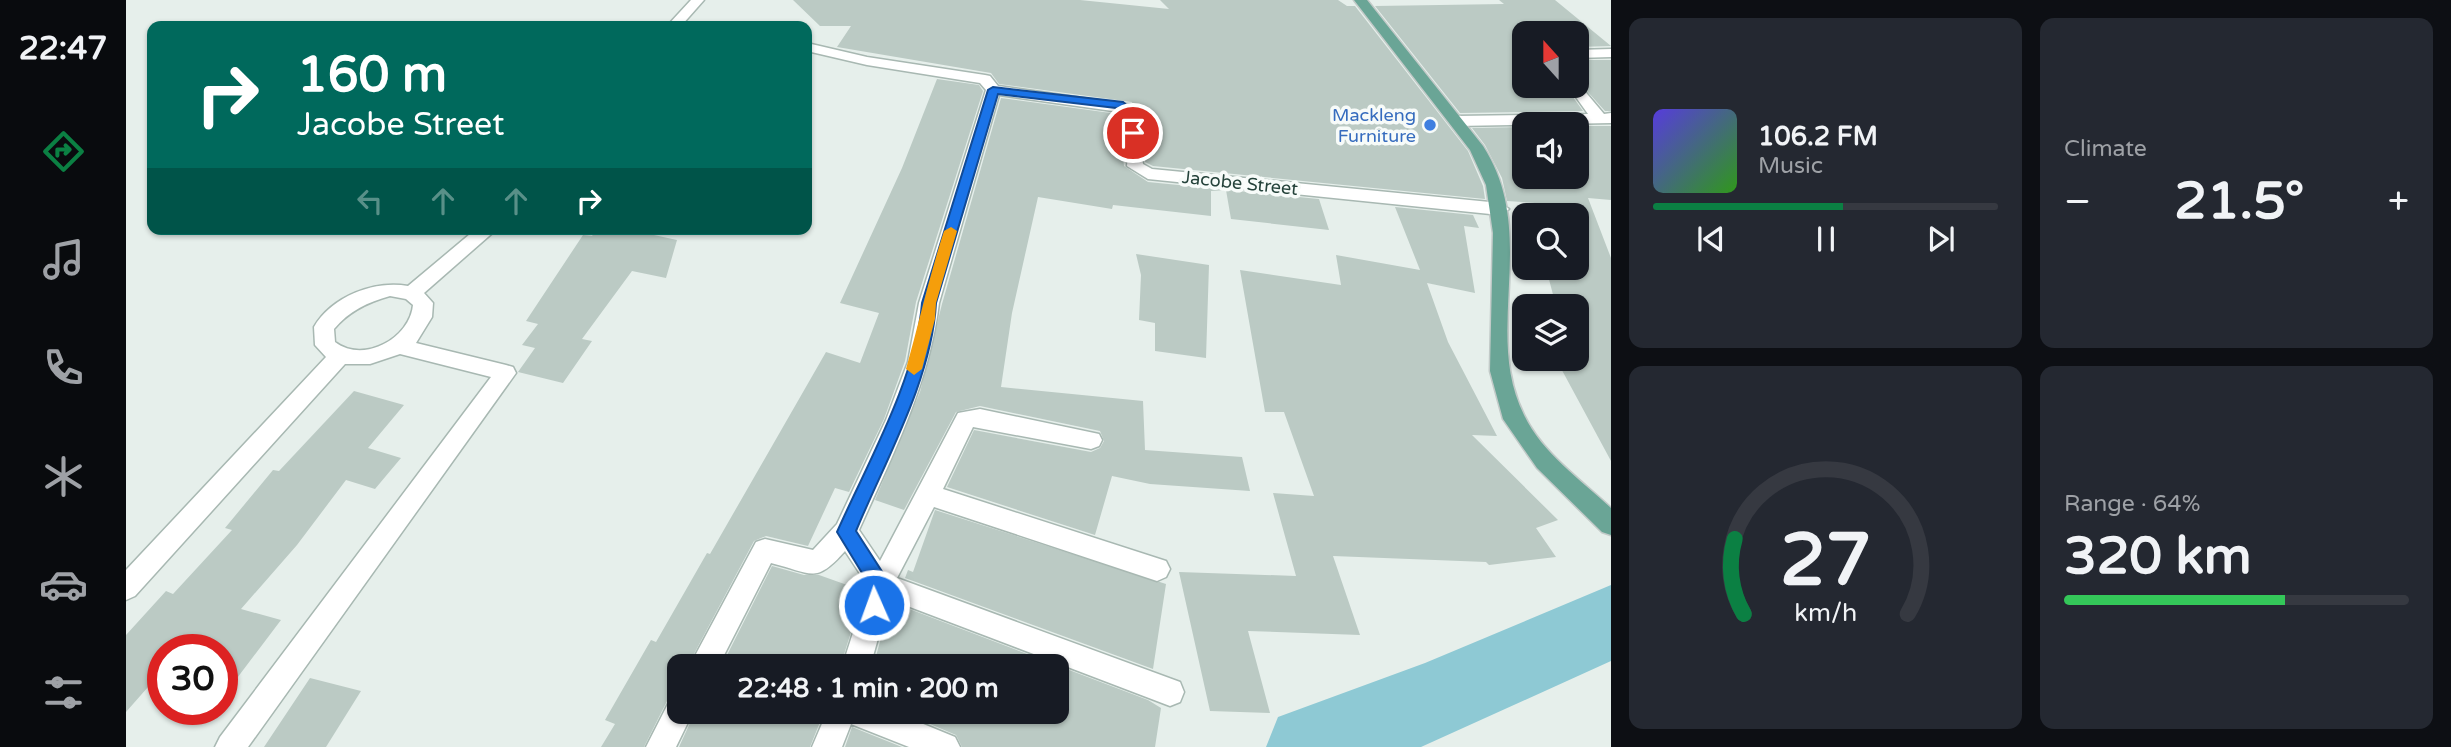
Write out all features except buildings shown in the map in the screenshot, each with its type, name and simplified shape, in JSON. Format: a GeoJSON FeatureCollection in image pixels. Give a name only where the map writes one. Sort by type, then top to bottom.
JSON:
{"type":"FeatureCollection","features":[{"type":"Feature","properties":{"kind":"main road"},"geometry":{"type":"LineString","coordinates":[[1360,0],[1456,121],[1483,160],[1495,188],[1500,209],[1501,360],[1504,396],[1525,436],[1611,524]]}},
{"type":"Feature","properties":{"kind":"street"},"geometry":{"type":"LineString","coordinates":[[679,21],[698,0]]}},
{"type":"Feature","properties":{"kind":"street"},"geometry":{"type":"LineString","coordinates":[[711,654],[765,550],[818,564],[846,532],[910,384],[928,319],[929,303],[993,90],[985,79],[867,61],[812,48]]}},
{"type":"Feature","properties":{"kind":"street"},"geometry":{"type":"LineString","coordinates":[[1589,53],[1611,52]]}},
{"type":"Feature","properties":{"kind":"street","name":"Jacobe Street"},"geometry":{"type":"LineString","coordinates":[[993,90],[1127,108],[1136,155],[1135,166],[1148,174],[1500,209]]}},
{"type":"Feature","properties":{"kind":"street"},"geometry":{"type":"LineString","coordinates":[[1586,98],[1605,119]]}},
{"type":"Feature","properties":{"kind":"street"},"geometry":{"type":"LineString","coordinates":[[1456,121],[1605,119]]}},
{"type":"Feature","properties":{"kind":"street"},"geometry":{"type":"LineString","coordinates":[[412,293],[481,235]]}},
{"type":"Feature","properties":{"kind":"street"},"geometry":{"type":"LineString","coordinates":[[390,289],[412,293],[423,303],[424,317],[415,332],[398,346],[378,355],[358,358],[340,356],[325,345],[324,327],[339,309],[363,295],[390,289]]}},
{"type":"Feature","properties":{"kind":"street"},"geometry":{"type":"LineString","coordinates":[[230,747],[506,373],[398,346]]}},
{"type":"Feature","properties":{"kind":"street"},"geometry":{"type":"LineString","coordinates":[[126,588],[340,356]]}},
{"type":"Feature","properties":{"kind":"street"},"geometry":{"type":"LineString","coordinates":[[860,654],[881,584],[966,419],[980,418],[1091,440]]}},
{"type":"Feature","properties":{"kind":"street"},"geometry":{"type":"LineString","coordinates":[[928,495],[1157,569]]}},
{"type":"Feature","properties":{"kind":"street"},"geometry":{"type":"LineString","coordinates":[[846,532],[881,584],[1170,692]]}},
{"type":"Feature","properties":{"kind":"street"},"geometry":{"type":"LineString","coordinates":[[661,747],[673,724]]}},
{"type":"Feature","properties":{"kind":"street"},"geometry":{"type":"LineString","coordinates":[[827,747],[836,724]]}},
{"type":"Feature","properties":{"kind":"street"},"geometry":{"type":"LineString","coordinates":[[888,724],[946,747]]}},
{"type":"Feature","properties":{"kind":"waterway"},"geometry":{"type":"LineString","coordinates":[[1308,747],[1429,703],[1611,622]]}},
{"type":"Feature","properties":{"kind":"slow traffic"},"geometry":{"type":"LineString","coordinates":[[914,369],[928,319],[929,303],[951,231]]}},
{"type":"Feature","properties":{"kind":"place","name":"Mackleng Furniture"},"geometry":{"type":"Point","coordinates":[1430,125]}},
{"type":"Feature","properties":{"kind":"route"},"geometry":{"type":"LineString","coordinates":[[874,605],[881,584],[846,532],[910,384],[928,319],[929,303],[993,90],[1119,105],[1130,112],[1133,133]]}}]}
